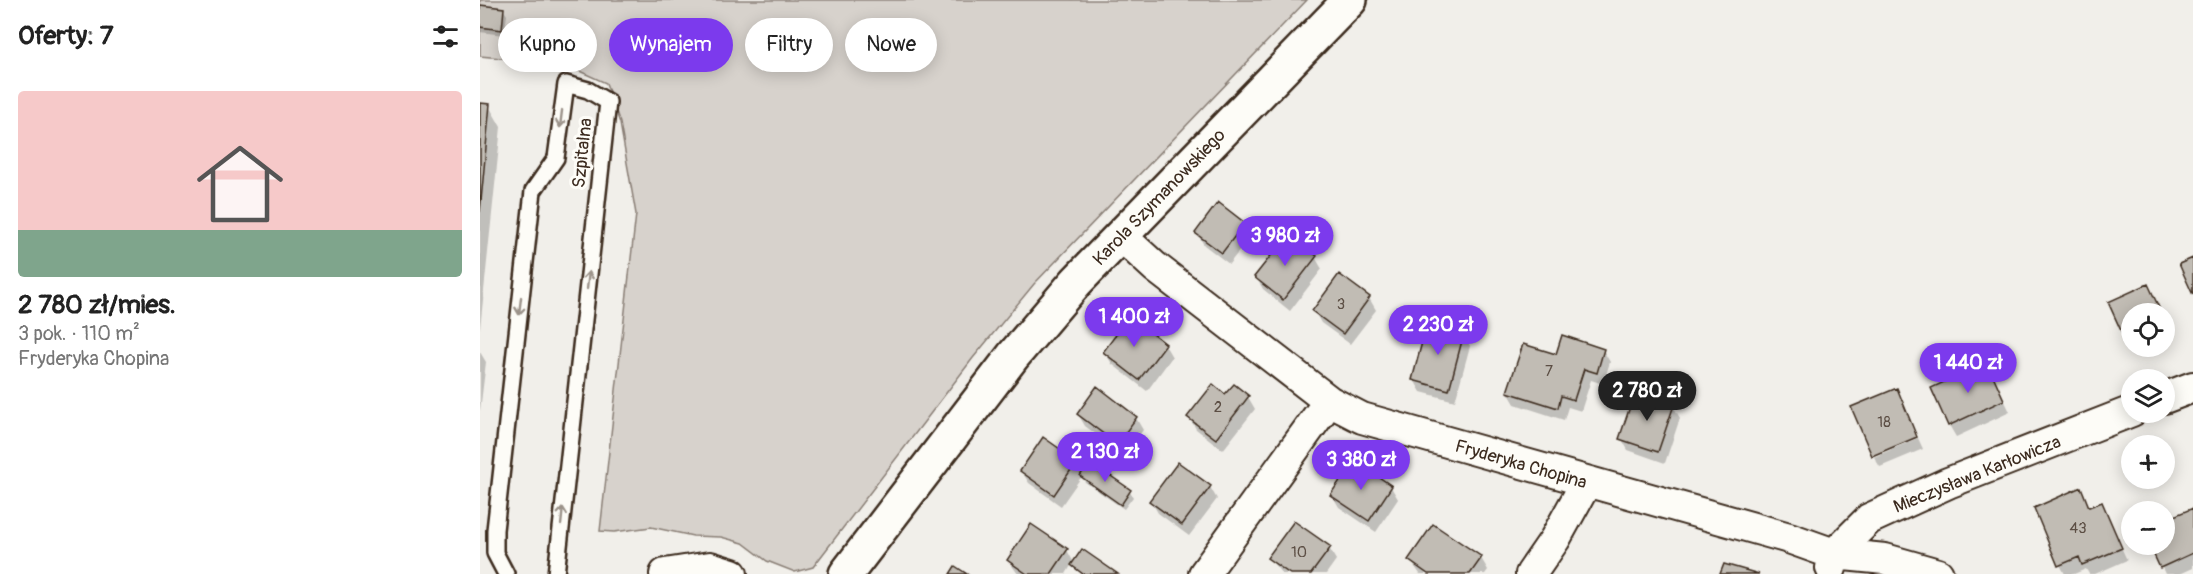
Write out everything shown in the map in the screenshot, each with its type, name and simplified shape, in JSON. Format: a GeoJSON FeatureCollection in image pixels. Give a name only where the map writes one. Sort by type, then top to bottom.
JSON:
{"type":"FeatureCollection","features":[{"type":"Feature","properties":{"kind":"street","name":"Karola Szymanowskiego"},"geometry":{"type":"LineString","coordinates":[[846,574],[1013,356],[1076,282],[1350,0]]}},
{"type":"Feature","properties":{"kind":"street","name":"Fryderyka Chopina"},"geometry":{"type":"LineString","coordinates":[[1121,236],[1155,267],[1329,401],[1362,418],[1586,483],[1789,538],[1832,564],[1885,559],[1938,574]]}},
{"type":"Feature","properties":{"kind":"street"},"geometry":{"type":"LineString","coordinates":[[2175,394],[2193,387]]}},
{"type":"Feature","properties":{"kind":"street"},"geometry":{"type":"LineString","coordinates":[[1204,574],[1329,401]]}},
{"type":"Feature","properties":{"kind":"street","name":"Mieczysława Karłowicza"},"geometry":{"type":"LineString","coordinates":[[1832,564],[1869,519],[1948,483],[2121,415]]}},
{"type":"Feature","properties":{"kind":"street"},"geometry":{"type":"LineString","coordinates":[[1531,574],[1555,539],[1586,483]]}},
{"type":"Feature","properties":{"kind":"street"},"geometry":{"type":"LineString","coordinates":[[665,574],[710,567],[732,574]]}},
{"type":"Feature","properties":{"kind":"lane","name":"Szpitalna"},"geometry":{"type":"LineString","coordinates":[[506,574],[495,553],[495,530],[533,191],[556,158],[566,84],[588,90],[608,102],[556,574]]}},
{"type":"Feature","properties":{"kind":"shaded area"},"geometry":{"type":"Polygon","coordinates":[[[480,0],[1307,0],[1034,284],[973,358],[813,567],[795,572],[767,561],[743,543],[721,537],[693,536],[651,527],[614,532],[600,531],[636,214],[620,123],[606,83],[582,72],[597,72],[597,18],[498,18],[498,58],[480,56],[480,0]]]}},
{"type":"Feature","properties":{"kind":"building"},"geometry":{"type":"Polygon","coordinates":[[[480,5],[504,8],[503,18],[498,18],[498,29],[480,27],[480,5]]]}},
{"type":"Feature","properties":{"kind":"building"},"geometry":{"type":"Polygon","coordinates":[[[480,103],[490,104],[480,212],[480,103]]]}},
{"type":"Feature","properties":{"kind":"building"},"geometry":{"type":"Polygon","coordinates":[[[1218,202],[1245,223],[1222,253],[1195,233],[1218,202]]]}},
{"type":"Feature","properties":{"kind":"building"},"geometry":{"type":"Polygon","coordinates":[[[1288,234],[1317,256],[1283,300],[1254,277],[1288,234]]]}},
{"type":"Feature","properties":{"kind":"building"},"geometry":{"type":"Polygon","coordinates":[[[2193,258],[2193,295],[2179,264],[2193,258]]]}},
{"type":"Feature","properties":{"kind":"building"},"geometry":{"type":"Polygon","coordinates":[[[1339,274],[1370,297],[1343,334],[1312,311],[1339,274]]]}},
{"type":"Feature","properties":{"kind":"building"},"geometry":{"type":"Polygon","coordinates":[[[2148,284],[2157,303],[2121,303],[2121,331],[2108,302],[2148,284]]]}},
{"type":"Feature","properties":{"kind":"building"},"geometry":{"type":"Polygon","coordinates":[[[1130,316],[1166,344],[1139,380],[1103,352],[1130,316]]]}},
{"type":"Feature","properties":{"kind":"building"},"geometry":{"type":"Polygon","coordinates":[[[1427,323],[1464,333],[1449,390],[1412,380],[1427,323]]]}},
{"type":"Feature","properties":{"kind":"building"},"geometry":{"type":"Polygon","coordinates":[[[1562,335],[1604,349],[1597,373],[1584,369],[1574,400],[1561,396],[1558,408],[1507,392],[1523,344],[1556,354],[1562,335]]]}},
{"type":"Feature","properties":{"kind":"building"},"geometry":{"type":"Polygon","coordinates":[[[1987,362],[2004,400],[1948,426],[1931,388],[1987,362]]]}},
{"type":"Feature","properties":{"kind":"building"},"geometry":{"type":"Polygon","coordinates":[[[1213,384],[1225,394],[1234,384],[1249,396],[1216,439],[1187,417],[1213,384]]]}},
{"type":"Feature","properties":{"kind":"building"},"geometry":{"type":"Polygon","coordinates":[[[1097,386],[1137,417],[1117,444],[1077,414],[1097,386]]]}},
{"type":"Feature","properties":{"kind":"building"},"geometry":{"type":"Polygon","coordinates":[[[1897,388],[1917,437],[1872,456],[1851,407],[1897,388]]]}},
{"type":"Feature","properties":{"kind":"building"},"geometry":{"type":"Polygon","coordinates":[[[1635,392],[1674,405],[1658,452],[1619,439],[1635,392]]]}},
{"type":"Feature","properties":{"kind":"building"},"geometry":{"type":"Polygon","coordinates":[[[1043,437],[1077,461],[1054,495],[1020,471],[1043,437]]]}},
{"type":"Feature","properties":{"kind":"building"},"geometry":{"type":"Polygon","coordinates":[[[1354,460],[1392,486],[1369,521],[1330,495],[1354,460]]]}},
{"type":"Feature","properties":{"kind":"building"},"geometry":{"type":"Polygon","coordinates":[[[1089,461],[1131,490],[1121,505],[1080,476],[1089,461]]]}},
{"type":"Feature","properties":{"kind":"building"},"geometry":{"type":"Polygon","coordinates":[[[1178,462],[1211,486],[1182,525],[1149,501],[1178,462]]]}},
{"type":"Feature","properties":{"kind":"building"},"geometry":{"type":"Polygon","coordinates":[[[2081,487],[2089,507],[2102,502],[2121,548],[2082,565],[2079,557],[2058,566],[2034,508],[2081,487]]]}},
{"type":"Feature","properties":{"kind":"building"},"geometry":{"type":"Polygon","coordinates":[[[2193,508],[2193,553],[2160,568],[2154,555],[2175,555],[2175,515],[2193,508]]]}},
{"type":"Feature","properties":{"kind":"building"},"geometry":{"type":"Polygon","coordinates":[[[1294,521],[1331,547],[1311,574],[1290,574],[1267,558],[1294,521]]]}},
{"type":"Feature","properties":{"kind":"building"},"geometry":{"type":"Polygon","coordinates":[[[1031,524],[1068,549],[1051,574],[1027,574],[1007,560],[1031,524]]]}},
{"type":"Feature","properties":{"kind":"building"},"geometry":{"type":"Polygon","coordinates":[[[1433,524],[1482,557],[1470,574],[1428,574],[1408,560],[1433,524]]]}},
{"type":"Feature","properties":{"kind":"building"},"geometry":{"type":"Polygon","coordinates":[[[1082,549],[1118,574],[1083,574],[1071,565],[1082,549]]]}},
{"type":"Feature","properties":{"kind":"building"},"geometry":{"type":"Polygon","coordinates":[[[1724,564],[1759,574],[1720,574],[1724,564]]]}},
{"type":"Feature","properties":{"kind":"building"},"geometry":{"type":"Polygon","coordinates":[[[955,566],[967,574],[950,574],[955,566]]]}}]}
